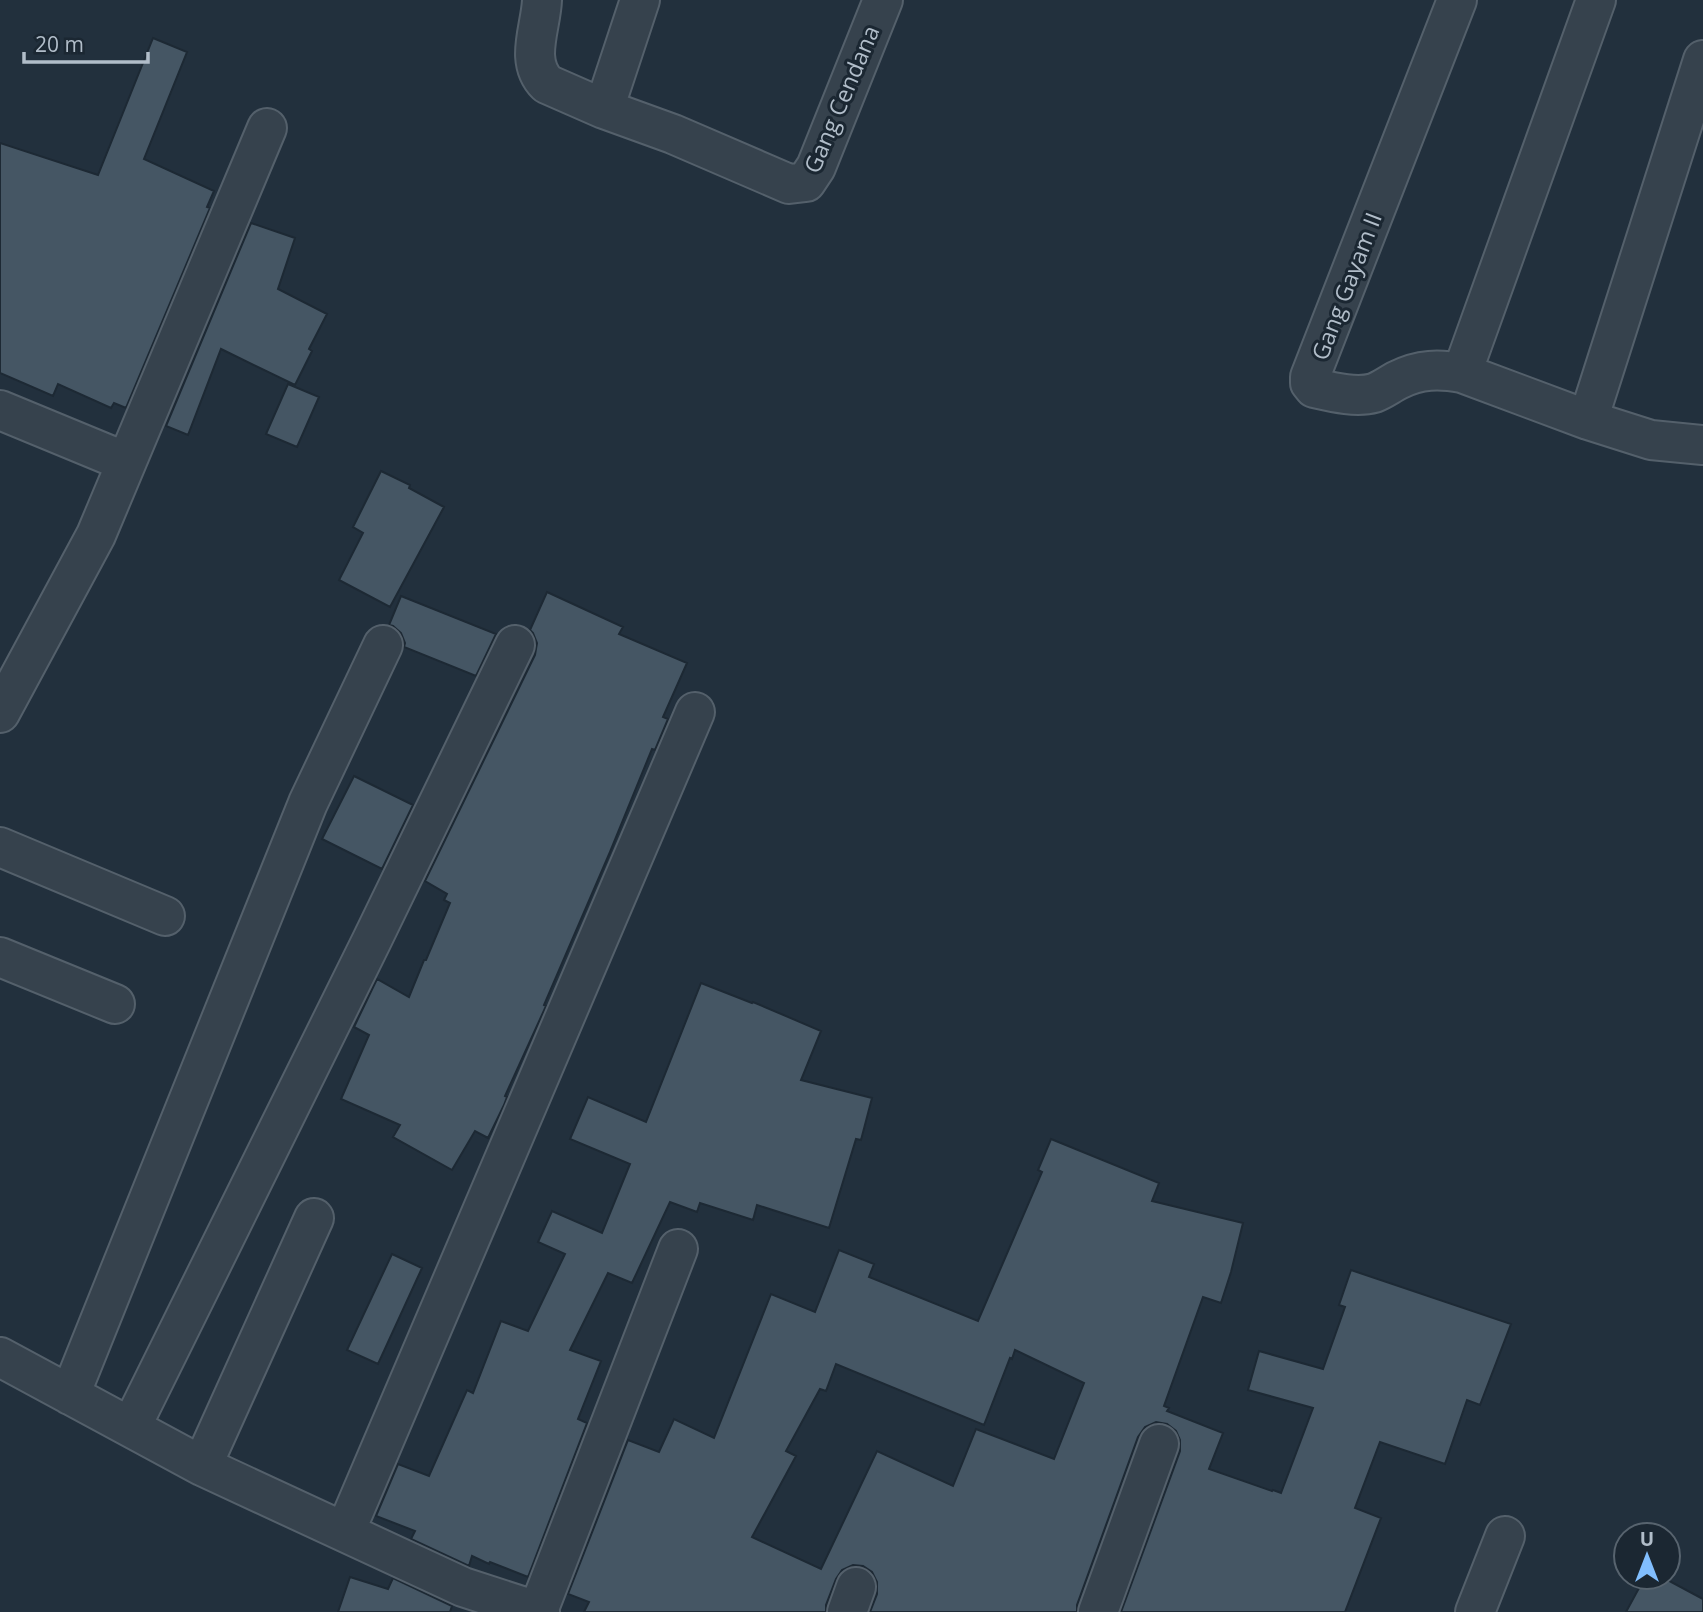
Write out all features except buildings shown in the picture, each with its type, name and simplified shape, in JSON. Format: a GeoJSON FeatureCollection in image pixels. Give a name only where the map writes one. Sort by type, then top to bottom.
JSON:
{"type":"FeatureCollection","features":[{"type":"Feature","properties":{"kind":"street"},"geometry":{"type":"LineString","coordinates":[[542,0],[534,51],[541,77],[548,84],[604,109],[640,0]]}},
{"type":"Feature","properties":{"kind":"street","name":"Gang Cendana"},"geometry":{"type":"LineString","coordinates":[[604,109],[673,134],[789,184],[806,182],[816,167],[883,0]]}},
{"type":"Feature","properties":{"kind":"street","name":"Gang Gayam II"},"geometry":{"type":"LineString","coordinates":[[1457,0],[1310,377],[1310,383],[1314,388],[1359,395],[1375,393],[1412,373],[1444,370],[1462,373],[1588,420],[1651,440],[1703,445]]}},
{"type":"Feature","properties":{"kind":"street"},"geometry":{"type":"LineString","coordinates":[[1462,373],[1596,0]]}},
{"type":"Feature","properties":{"kind":"street"},"geometry":{"type":"LineString","coordinates":[[1588,420],[1703,60]]}},
{"type":"Feature","properties":{"kind":"street"},"geometry":{"type":"LineString","coordinates":[[0,713],[96,535],[267,128]]}},
{"type":"Feature","properties":{"kind":"street"},"geometry":{"type":"LineString","coordinates":[[0,410],[126,462]]}},
{"type":"Feature","properties":{"kind":"street"},"geometry":{"type":"LineString","coordinates":[[70,1395],[307,803],[383,645]]}},
{"type":"Feature","properties":{"kind":"street"},"geometry":{"type":"LineString","coordinates":[[131,1427],[515,645]]}},
{"type":"Feature","properties":{"kind":"street"},"geometry":{"type":"LineString","coordinates":[[345,1532],[695,712]]}},
{"type":"Feature","properties":{"kind":"street"},"geometry":{"type":"LineString","coordinates":[[0,846],[165,916]]}},
{"type":"Feature","properties":{"kind":"street"},"geometry":{"type":"LineString","coordinates":[[0,957],[115,1004]]}},
{"type":"Feature","properties":{"kind":"street"},"geometry":{"type":"LineString","coordinates":[[202,1466],[314,1218]]}},
{"type":"Feature","properties":{"kind":"street"},"geometry":{"type":"LineString","coordinates":[[0,1357],[202,1466],[463,1587],[539,1612],[678,1249]]}},
{"type":"Feature","properties":{"kind":"street"},"geometry":{"type":"LineString","coordinates":[[1098,1612],[1159,1444]]}},
{"type":"Feature","properties":{"kind":"street"},"geometry":{"type":"LineString","coordinates":[[1475,1612],[1504,1536]]}}]}
